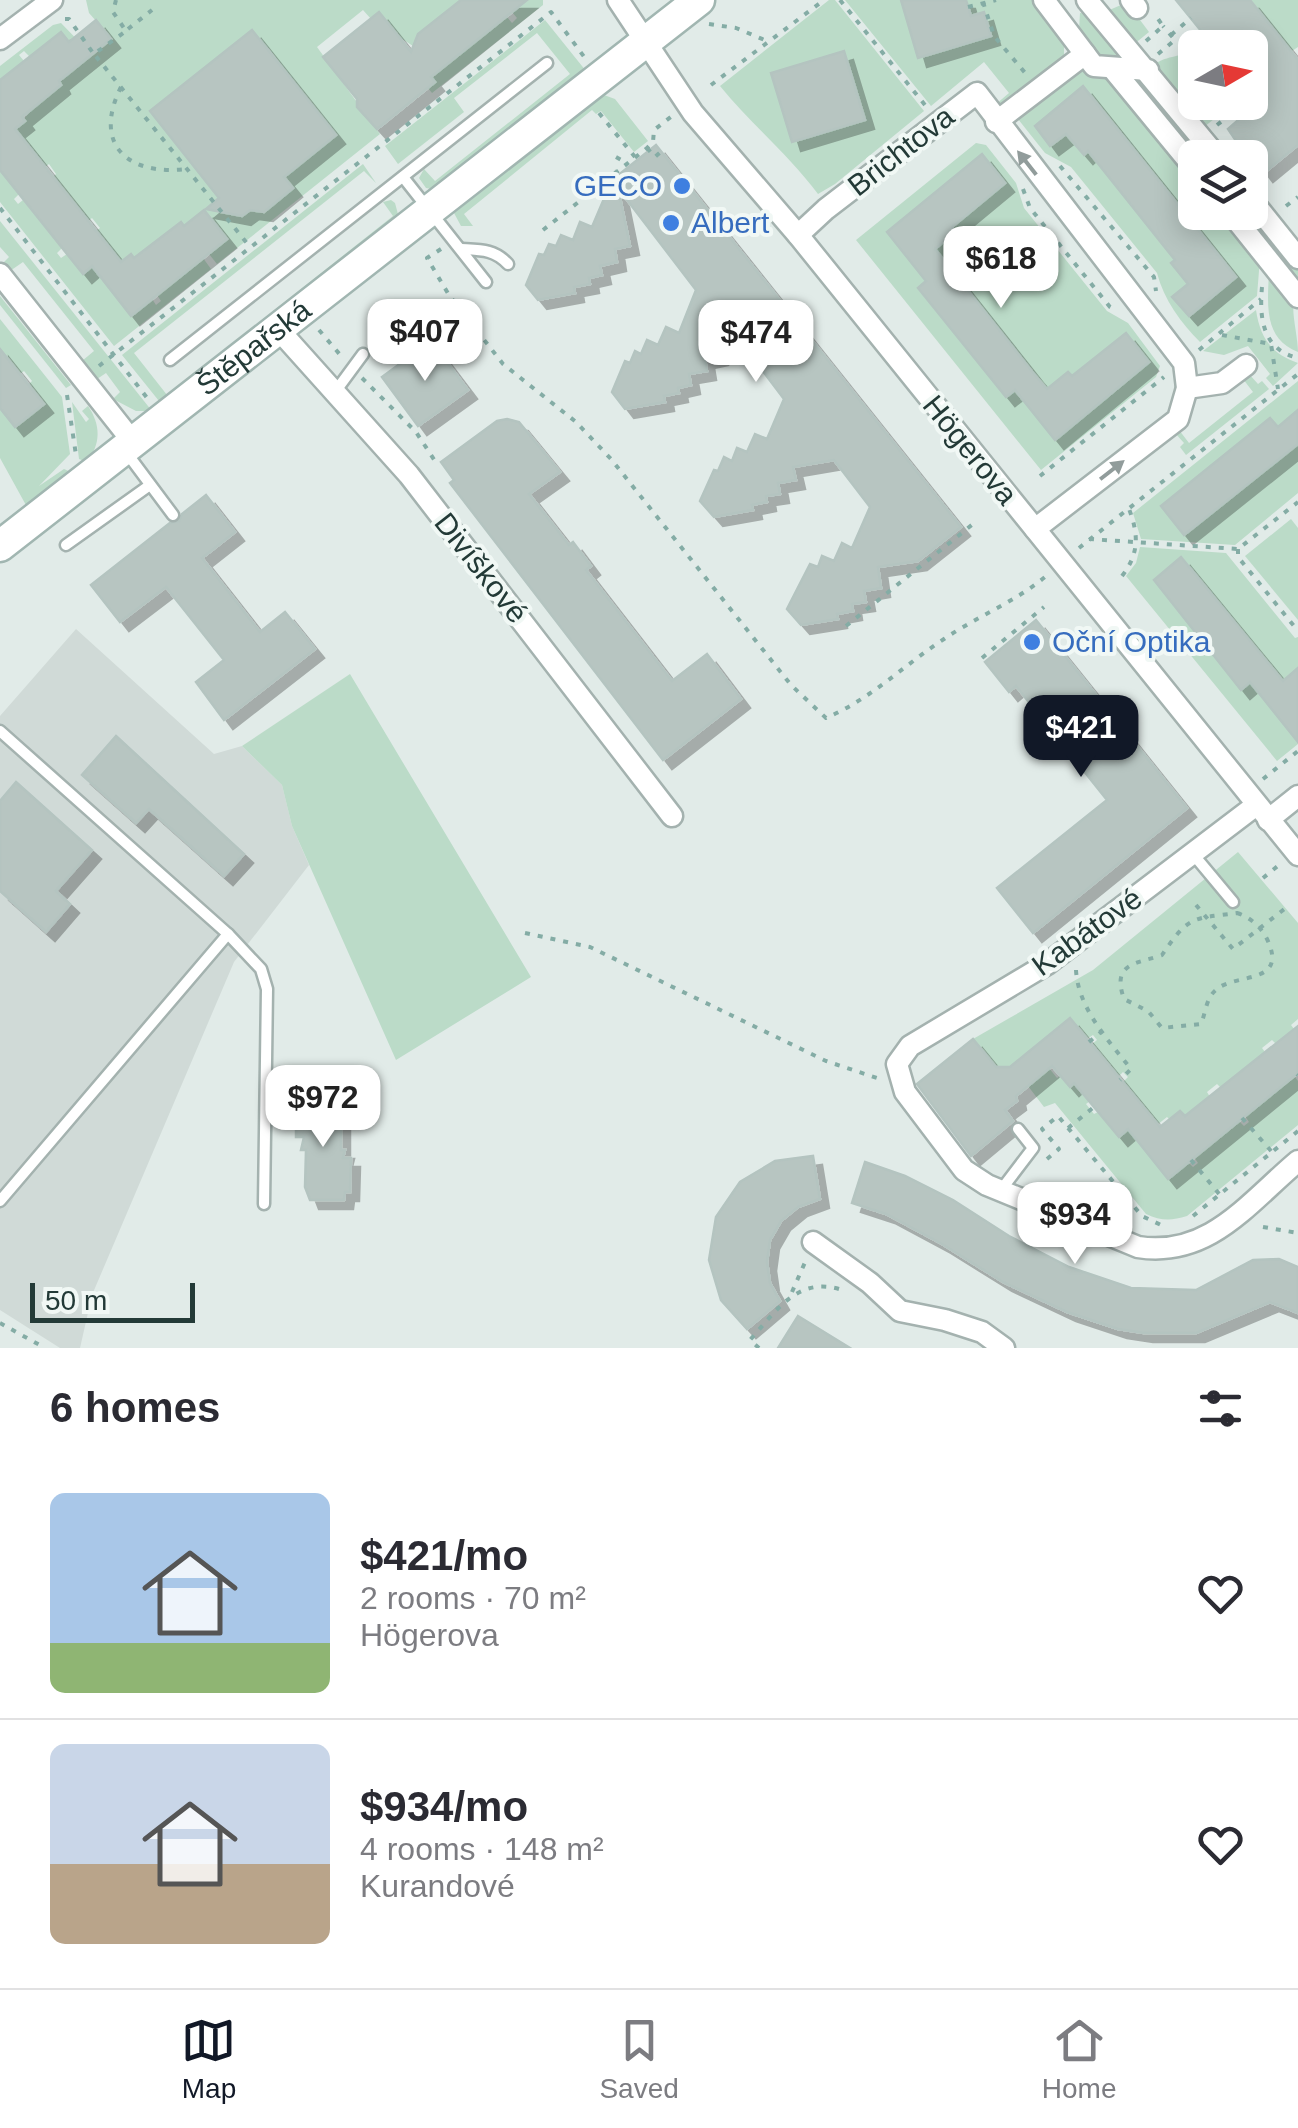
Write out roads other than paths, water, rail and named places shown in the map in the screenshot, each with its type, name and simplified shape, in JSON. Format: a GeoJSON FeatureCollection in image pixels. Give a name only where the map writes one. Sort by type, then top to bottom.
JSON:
{"type":"FeatureCollection","features":[{"type":"Feature","properties":{"kind":"street","name":"Högerova"},"geometry":{"type":"LineString","coordinates":[[618,0],[693,113],[798,235],[1298,856]]}},
{"type":"Feature","properties":{"kind":"street","name":"Štěpařská"},"geometry":{"type":"LineString","coordinates":[[0,546],[699,0]]}},
{"type":"Feature","properties":{"kind":"street"},"geometry":{"type":"LineString","coordinates":[[1044,0],[1094,66],[1112,68],[1141,63]]}},
{"type":"Feature","properties":{"kind":"street"},"geometry":{"type":"LineString","coordinates":[[1071,35],[1078,0]]}},
{"type":"Feature","properties":{"kind":"street"},"geometry":{"type":"LineString","coordinates":[[1086,0],[1204,140]]}},
{"type":"Feature","properties":{"kind":"street"},"geometry":{"type":"LineString","coordinates":[[0,39],[53,10]]}},
{"type":"Feature","properties":{"kind":"street"},"geometry":{"type":"LineString","coordinates":[[996,122],[1085,54]]}},
{"type":"Feature","properties":{"kind":"street"},"geometry":{"type":"LineString","coordinates":[[1112,68],[1178,149]]}},
{"type":"Feature","properties":{"kind":"street","name":"Brichtova"},"geometry":{"type":"LineString","coordinates":[[798,235],[976,93],[1184,363],[1188,388]]}},
{"type":"Feature","properties":{"kind":"street"},"geometry":{"type":"LineString","coordinates":[[1268,220],[1298,258]]}},
{"type":"Feature","properties":{"kind":"street"},"geometry":{"type":"LineString","coordinates":[[1244,230],[1298,301],[1298,317]]}},
{"type":"Feature","properties":{"kind":"street"},"geometry":{"type":"LineString","coordinates":[[0,274],[128,446]]}},
{"type":"Feature","properties":{"kind":"street","name":"Divíškové"},"geometry":{"type":"LineString","coordinates":[[278,330],[409,475],[672,816]]}},
{"type":"Feature","properties":{"kind":"street"},"geometry":{"type":"LineString","coordinates":[[1035,529],[1178,419],[1188,388],[1222,383],[1246,364]]}},
{"type":"Feature","properties":{"kind":"street","name":"Kabátové"},"geometry":{"type":"LineString","coordinates":[[1001,1190],[964,1170],[905,1092],[897,1064],[910,1046],[1047,964],[1256,807],[1298,796]]}},
{"type":"Feature","properties":{"kind":"street"},"geometry":{"type":"LineString","coordinates":[[1001,1190],[1138,1247],[1161,1250],[1210,1237],[1298,1161]]}},
{"type":"Feature","properties":{"kind":"street"},"geometry":{"type":"LineString","coordinates":[[813,1242],[870,1283],[900,1311],[982,1332],[1004,1348]]}},
{"type":"Feature","properties":{"kind":"lane"},"geometry":{"type":"LineString","coordinates":[[170,360],[547,63]]}},
{"type":"Feature","properties":{"kind":"lane"},"geometry":{"type":"LineString","coordinates":[[403,177],[486,282]]}},
{"type":"Feature","properties":{"kind":"lane"},"geometry":{"type":"LineString","coordinates":[[461,248],[499,254],[508,264]]}},
{"type":"Feature","properties":{"kind":"lane"},"geometry":{"type":"LineString","coordinates":[[335,392],[363,354]]}},
{"type":"Feature","properties":{"kind":"lane"},"geometry":{"type":"LineString","coordinates":[[128,446],[173,515]]}},
{"type":"Feature","properties":{"kind":"lane"},"geometry":{"type":"LineString","coordinates":[[66,546],[150,484]]}},
{"type":"Feature","properties":{"kind":"lane"},"geometry":{"type":"LineString","coordinates":[[0,731],[228,934],[261,969],[268,989],[264,1204]]}},
{"type":"Feature","properties":{"kind":"lane"},"geometry":{"type":"LineString","coordinates":[[1193,854],[1233,902]]}},
{"type":"Feature","properties":{"kind":"lane"},"geometry":{"type":"LineString","coordinates":[[0,1201],[228,934]]}},
{"type":"Feature","properties":{"kind":"lane"},"geometry":{"type":"LineString","coordinates":[[1001,1190],[1033,1148],[1018,1129]]}},
{"type":"Feature","properties":{"kind":"place","name":"GECO"},"geometry":{"type":"Point","coordinates":[682,186]}},
{"type":"Feature","properties":{"kind":"place","name":"Albert"},"geometry":{"type":"Point","coordinates":[671,223]}},
{"type":"Feature","properties":{"kind":"place","name":"Oční Optika"},"geometry":{"type":"Point","coordinates":[1032,642]}}]}
